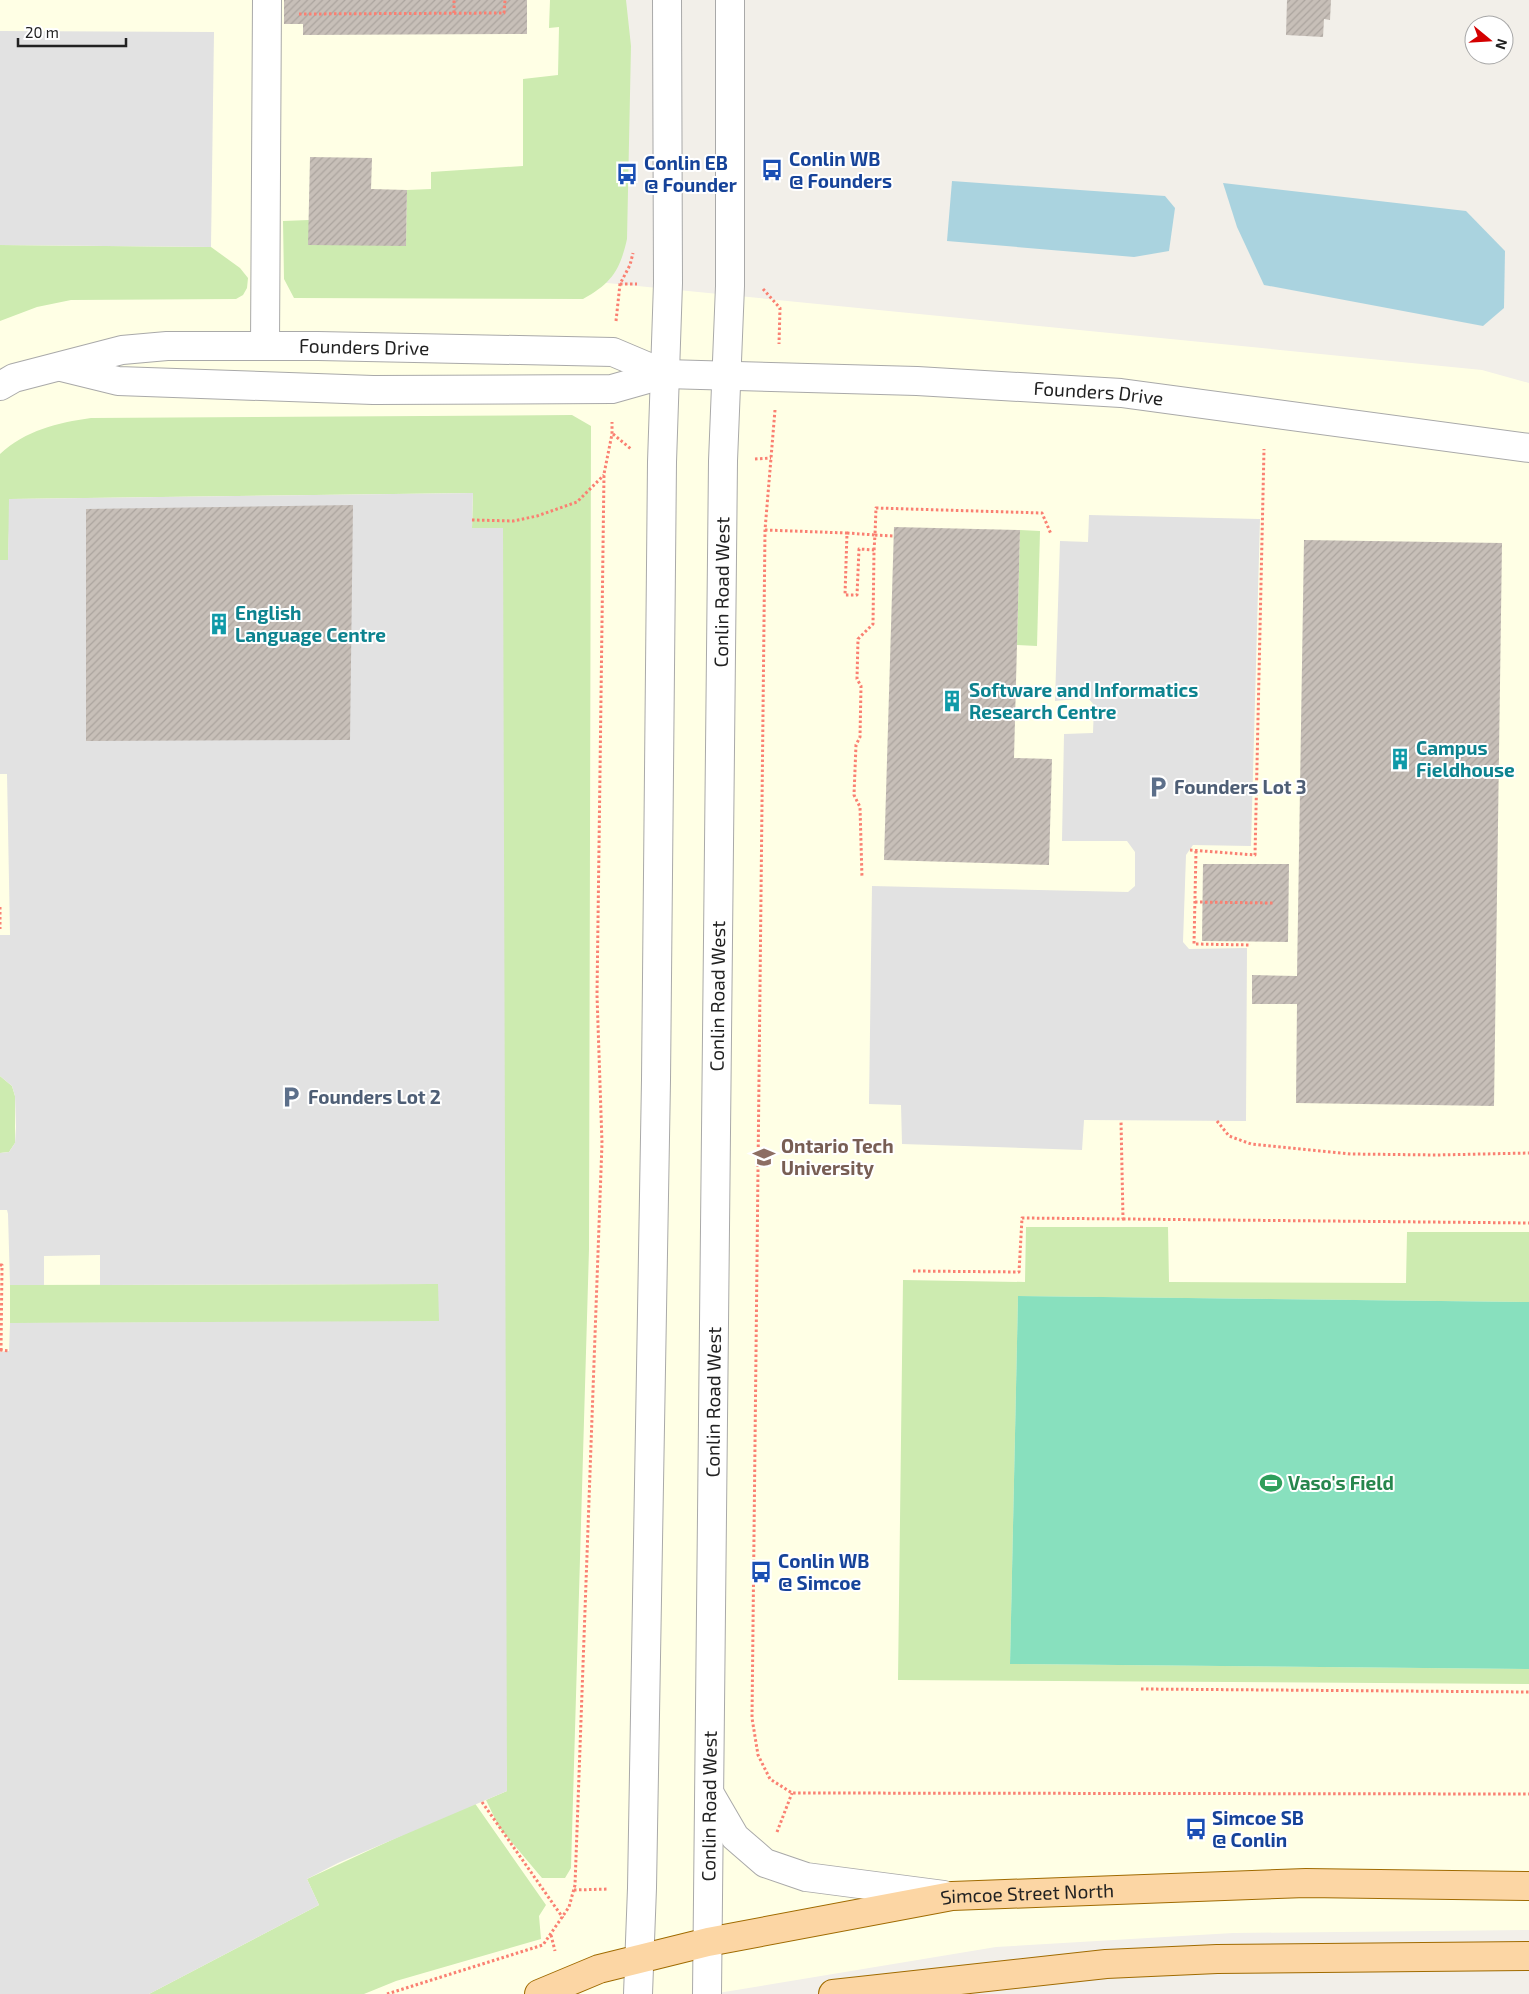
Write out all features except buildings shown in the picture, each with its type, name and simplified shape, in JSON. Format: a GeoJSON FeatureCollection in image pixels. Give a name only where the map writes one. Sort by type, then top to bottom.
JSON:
{"type":"FeatureCollection","features":[{"type":"Feature","properties":{"kind":"main road","name":"Simcoe Street North"},"geometry":{"type":"LineString","coordinates":[[539,1994],[599,1969],[708,1942],[952,1896],[1306,1884],[1529,1886]]}},
{"type":"Feature","properties":{"kind":"main road"},"geometry":{"type":"LineString","coordinates":[[833,1994],[1106,1964],[1217,1959],[1529,1956]]}},
{"type":"Feature","properties":{"kind":"street"},"geometry":{"type":"LineString","coordinates":[[265,346],[267,0]]}},
{"type":"Feature","properties":{"kind":"street"},"geometry":{"type":"LineString","coordinates":[[638,1994],[654,1200],[665,374],[668,283],[667,0]]}},
{"type":"Feature","properties":{"kind":"street","name":"Conlin Road West"},"geometry":{"type":"LineString","coordinates":[[707,1994],[722,541],[730,286],[730,0]]}},
{"type":"Feature","properties":{"kind":"street","name":"Founders Drive"},"geometry":{"type":"LineString","coordinates":[[0,386],[14,378],[122,350],[167,346],[613,352],[665,374]]}},
{"type":"Feature","properties":{"kind":"street","name":"Founders Drive"},"geometry":{"type":"LineString","coordinates":[[61,367],[118,381],[373,390],[612,389],[665,374],[917,381],[1121,393],[1529,448]]}},
{"type":"Feature","properties":{"kind":"street"},"geometry":{"type":"LineString","coordinates":[[710,1794],[735,1837],[765,1863],[806,1877],[952,1896]]}},
{"type":"Feature","properties":{"kind":"path"},"geometry":{"type":"LineString","coordinates":[[454,0],[454,13]]}},
{"type":"Feature","properties":{"kind":"path"},"geometry":{"type":"LineString","coordinates":[[291,14],[504,13],[504,0]]}},
{"type":"Feature","properties":{"kind":"path"},"geometry":{"type":"LineString","coordinates":[[778,377],[766,530],[752,1718],[758,1755],[770,1779],[792,1793],[1529,1794]]}},
{"type":"Feature","properties":{"kind":"path"},"geometry":{"type":"LineString","coordinates":[[387,1994],[543,1945],[562,1918],[575,1885],[602,1143],[598,995],[604,474],[612,434],[626,448]]}},
{"type":"Feature","properties":{"kind":"path"},"geometry":{"type":"LineString","coordinates":[[1190,850],[1255,855],[1264,449]]}},
{"type":"Feature","properties":{"kind":"path"},"geometry":{"type":"LineString","coordinates":[[472,520],[513,521],[537,516],[576,502],[604,474]]}},
{"type":"Feature","properties":{"kind":"path"},"geometry":{"type":"LineString","coordinates":[[862,878],[860,807],[854,795],[856,745],[860,737],[861,686],[857,679],[858,639],[873,624],[876,508],[1042,513],[1051,534]]}},
{"type":"Feature","properties":{"kind":"path"},"geometry":{"type":"LineString","coordinates":[[766,530],[847,532],[875,536],[893,536]]}},
{"type":"Feature","properties":{"kind":"path"},"geometry":{"type":"LineString","coordinates":[[847,532],[845,595],[857,595],[859,549],[874,550]]}},
{"type":"Feature","properties":{"kind":"path"},"geometry":{"type":"LineString","coordinates":[[1196,851],[1194,944],[1251,945]]}},
{"type":"Feature","properties":{"kind":"path"},"geometry":{"type":"LineString","coordinates":[[1195,902],[1274,903]]}},
{"type":"Feature","properties":{"kind":"path"},"geometry":{"type":"LineString","coordinates":[[0,907],[0,929]]}},
{"type":"Feature","properties":{"kind":"path"},"geometry":{"type":"LineString","coordinates":[[1217,1120],[1229,1136],[1252,1144],[1351,1154],[1436,1156],[1529,1153]]}},
{"type":"Feature","properties":{"kind":"path"},"geometry":{"type":"LineString","coordinates":[[1121,1121],[1123,1219]]}},
{"type":"Feature","properties":{"kind":"path"},"geometry":{"type":"LineString","coordinates":[[913,1271],[1019,1272],[1022,1218],[1529,1223]]}},
{"type":"Feature","properties":{"kind":"path"},"geometry":{"type":"LineString","coordinates":[[0,1265],[0,1350],[9,1352]]}},
{"type":"Feature","properties":{"kind":"path"},"geometry":{"type":"LineString","coordinates":[[1141,1689],[1529,1692]]}},
{"type":"Feature","properties":{"kind":"path"},"geometry":{"type":"LineString","coordinates":[[765,1863],[792,1793]]}},
{"type":"Feature","properties":{"kind":"path"},"geometry":{"type":"LineString","coordinates":[[482,1802],[562,1918]]}},
{"type":"Feature","properties":{"kind":"path"},"geometry":{"type":"LineString","coordinates":[[551,1935],[558,1960]]}},
{"type":"Feature","properties":{"kind":"shaded area","name":"Ontario Tech University"},"geometry":{"type":"Polygon","coordinates":[[[0,0],[591,0],[587,281],[1482,370],[1529,383],[1529,1930],[1233,1933],[996,1947],[712,1994],[0,1994],[0,0]]]}},
{"type":"Feature","properties":{"kind":"shaded area"},"geometry":{"type":"Polygon","coordinates":[[[0,31],[214,32],[211,247],[0,245],[0,31]]]}},
{"type":"Feature","properties":{"kind":"shaded area","name":"Founders Lot 2"},"geometry":{"type":"Polygon","coordinates":[[[473,493],[472,528],[503,528],[507,1791],[338,1863],[307,1879],[319,1905],[149,1994],[0,1994],[0,1352],[9,1351],[10,1323],[439,1321],[438,1284],[100,1285],[100,1255],[44,1256],[44,1285],[10,1285],[8,1214],[7,1210],[0,1210],[0,1153],[9,1152],[15,1143],[16,1127],[15,1096],[12,1086],[0,1076],[0,935],[10,935],[7,774],[0,774],[0,560],[8,560],[9,499],[473,493]]]}},
{"type":"Feature","properties":{"kind":"shaded area","name":"Founders Lot 3"},"geometry":{"type":"Polygon","coordinates":[[[1089,515],[1260,519],[1251,846],[1193,845],[1186,855],[1183,942],[1189,949],[1247,948],[1246,1121],[1084,1120],[1082,1150],[902,1144],[901,1105],[869,1104],[872,886],[1128,892],[1135,886],[1135,852],[1127,841],[1062,841],[1064,734],[1093,733],[1094,705],[1088,698],[1055,701],[1060,541],[1088,542],[1089,515]]]}},
{"type":"Feature","properties":{"kind":"green space"},"geometry":{"type":"Polygon","coordinates":[[[550,0],[626,0],[631,46],[627,239],[618,267],[608,281],[583,299],[294,298],[284,279],[283,221],[309,220],[406,246],[407,190],[431,189],[431,172],[523,166],[523,79],[558,75],[559,27],[549,28],[550,0]]]}},
{"type":"Feature","properties":{"kind":"green space"},"geometry":{"type":"Polygon","coordinates":[[[0,245],[211,247],[240,268],[248,278],[247,288],[243,295],[236,299],[71,300],[37,307],[0,321],[0,245]]]}},
{"type":"Feature","properties":{"kind":"green space"},"geometry":{"type":"Polygon","coordinates":[[[572,415],[591,426],[589,1249],[571,1868],[565,1878],[542,1878],[499,1827],[486,1800],[507,1791],[472,528],[473,493],[10,499],[8,560],[0,560],[0,454],[31,433],[66,422],[91,418],[572,415]]]}},
{"type":"Feature","properties":{"kind":"green space"},"geometry":{"type":"Polygon","coordinates":[[[1020,530],[1040,531],[1037,646],[1017,645],[1020,530]]]}},
{"type":"Feature","properties":{"kind":"green space"},"geometry":{"type":"Polygon","coordinates":[[[0,1076],[12,1086],[15,1096],[15,1143],[9,1152],[0,1153],[0,1076]]]}},
{"type":"Feature","properties":{"kind":"green space"},"geometry":{"type":"Polygon","coordinates":[[[1026,1227],[1168,1227],[1169,1282],[1406,1283],[1407,1232],[1529,1232],[1529,1302],[1018,1296],[1010,1664],[1529,1669],[1529,1684],[898,1680],[903,1280],[1025,1282],[1026,1227]]]}},
{"type":"Feature","properties":{"kind":"green space"},"geometry":{"type":"Polygon","coordinates":[[[439,1284],[439,1322],[10,1323],[10,1285],[439,1284]]]}},
{"type":"Feature","properties":{"kind":"green space","name":"Vaso's Field"},"geometry":{"type":"Polygon","coordinates":[[[1018,1296],[1529,1302],[1529,1669],[1010,1664],[1018,1296]]]}},
{"type":"Feature","properties":{"kind":"green space"},"geometry":{"type":"Polygon","coordinates":[[[474,1802],[546,1905],[539,1916],[541,1939],[396,1981],[364,1994],[149,1994],[319,1905],[307,1879],[474,1802]]]}},
{"type":"Feature","properties":{"kind":"water"},"geometry":{"type":"Polygon","coordinates":[[[952,181],[1165,196],[1175,208],[1169,251],[1134,257],[947,241],[952,181]]]}},
{"type":"Feature","properties":{"kind":"water"},"geometry":{"type":"Polygon","coordinates":[[[1223,183],[1466,211],[1505,251],[1504,308],[1483,326],[1264,285],[1237,227],[1223,183]]]}},
{"type":"Feature","properties":{"kind":"place","name":"Conlin WB @ Founders"},"geometry":{"type":"Point","coordinates":[772,170]}},
{"type":"Feature","properties":{"kind":"place","name":"Conlin EB @ Founder"},"geometry":{"type":"Point","coordinates":[627,174]}},
{"type":"Feature","properties":{"kind":"place","name":"English Language Centre"},"geometry":{"type":"Point","coordinates":[219,624]}},
{"type":"Feature","properties":{"kind":"place","name":"Software and Informatics Research Centre"},"geometry":{"type":"Point","coordinates":[952,701]}},
{"type":"Feature","properties":{"kind":"place","name":"Campus Fieldhouse"},"geometry":{"type":"Point","coordinates":[1400,759]}},
{"type":"Feature","properties":{"kind":"place","name":"Founders Lot 3"},"geometry":{"type":"Point","coordinates":[1158,787]}},
{"type":"Feature","properties":{"kind":"place","name":"Founders Lot 2"},"geometry":{"type":"Point","coordinates":[291,1097]}},
{"type":"Feature","properties":{"kind":"place","name":"Ontario Tech University"},"geometry":{"type":"Point","coordinates":[764,1157]}},
{"type":"Feature","properties":{"kind":"place","name":"Vaso's Field"},"geometry":{"type":"Point","coordinates":[1271,1483]}},
{"type":"Feature","properties":{"kind":"place","name":"Conlin WB @ Simcoe"},"geometry":{"type":"Point","coordinates":[761,1572]}},
{"type":"Feature","properties":{"kind":"place","name":"Simcoe SB @ Conlin"},"geometry":{"type":"Point","coordinates":[1196,1829]}}]}
